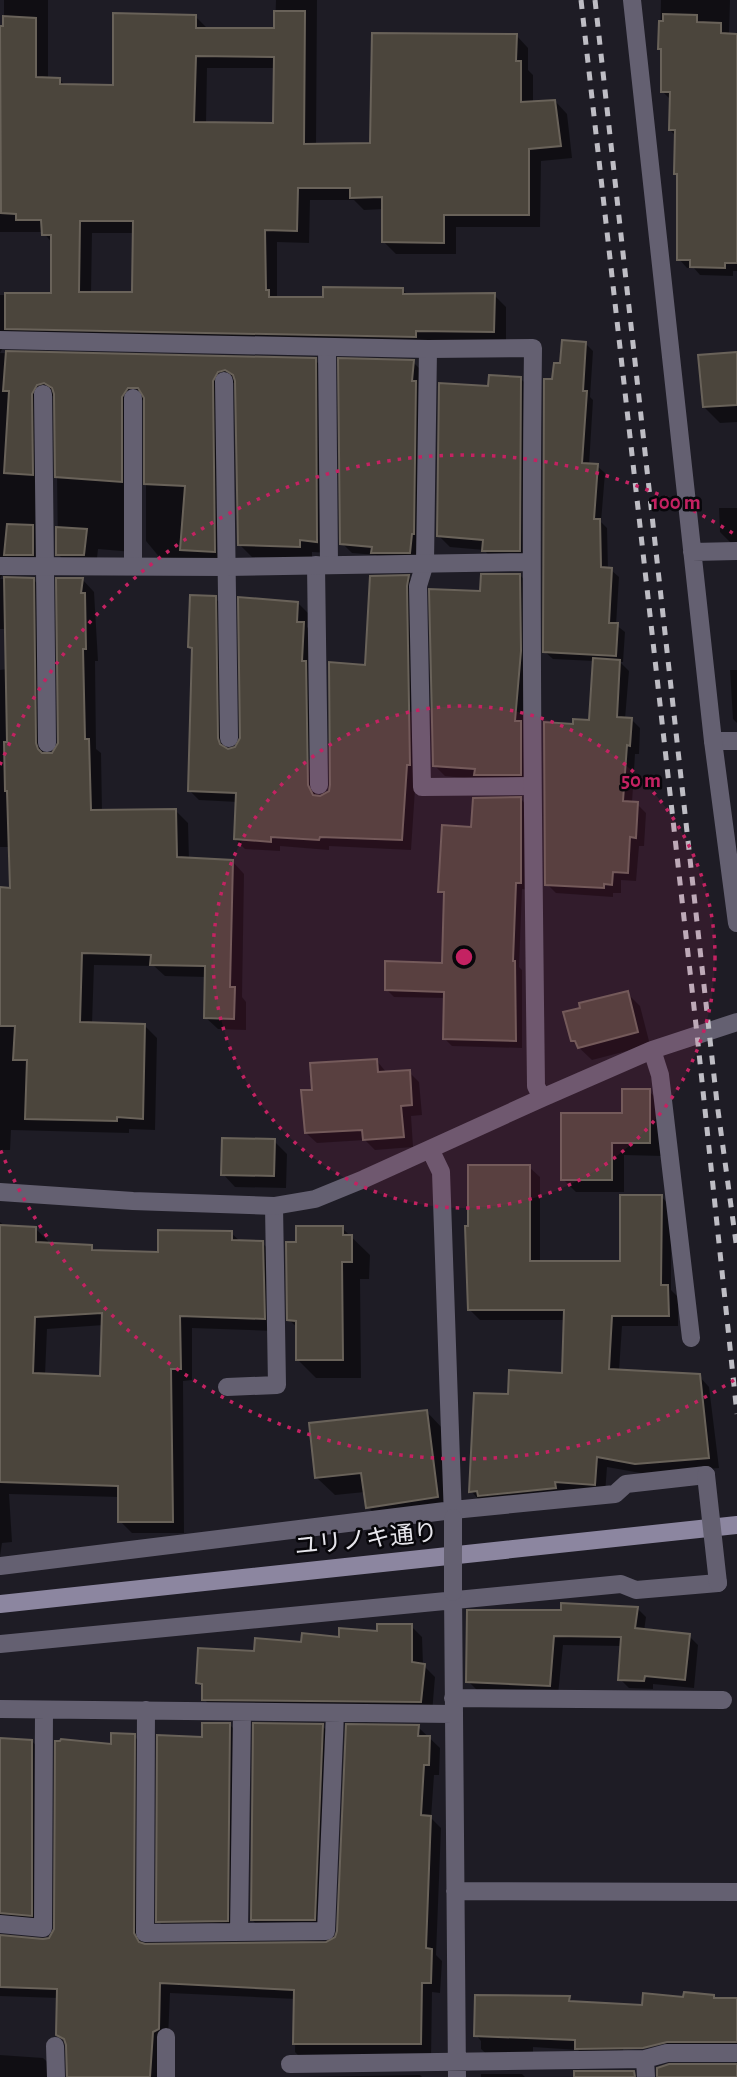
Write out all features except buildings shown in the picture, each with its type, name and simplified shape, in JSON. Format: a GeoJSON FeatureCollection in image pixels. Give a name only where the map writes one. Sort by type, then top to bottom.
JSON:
{"type":"FeatureCollection","features":[{"type":"Feature","properties":{"kind":"street"},"geometry":{"type":"LineString","coordinates":[[632,0],[713,741],[737,923]]}},
{"type":"Feature","properties":{"kind":"street"},"geometry":{"type":"LineString","coordinates":[[0,340],[428,349],[533,348],[530,562],[532,786],[536,1086],[542,1098]]}},
{"type":"Feature","properties":{"kind":"street"},"geometry":{"type":"LineString","coordinates":[[319,785],[327,347]]}},
{"type":"Feature","properties":{"kind":"street"},"geometry":{"type":"LineString","coordinates":[[428,349],[425,563],[418,586],[422,787],[532,786]]}},
{"type":"Feature","properties":{"kind":"street"},"geometry":{"type":"LineString","coordinates":[[224,381],[229,738]]}},
{"type":"Feature","properties":{"kind":"street"},"geometry":{"type":"LineString","coordinates":[[43,394],[47,743]]}},
{"type":"Feature","properties":{"kind":"street"},"geometry":{"type":"LineString","coordinates":[[133,398],[133,565]]}},
{"type":"Feature","properties":{"kind":"street"},"geometry":{"type":"LineString","coordinates":[[692,552],[737,551]]}},
{"type":"Feature","properties":{"kind":"street"},"geometry":{"type":"LineString","coordinates":[[0,566],[226,567],[530,562]]}},
{"type":"Feature","properties":{"kind":"street"},"geometry":{"type":"LineString","coordinates":[[713,741],[737,741]]}},
{"type":"Feature","properties":{"kind":"street"},"geometry":{"type":"LineString","coordinates":[[0,1192],[133,1201],[274,1206],[315,1199],[652,1050],[737,1022]]}},
{"type":"Feature","properties":{"kind":"street"},"geometry":{"type":"LineString","coordinates":[[652,1050],[660,1075],[691,1338]]}},
{"type":"Feature","properties":{"kind":"street"},"geometry":{"type":"LineString","coordinates":[[430,1149],[441,1172],[453,1514],[457,2069]]}},
{"type":"Feature","properties":{"kind":"street"},"geometry":{"type":"LineString","coordinates":[[227,1387],[277,1385],[274,1206]]}},
{"type":"Feature","properties":{"kind":"street"},"geometry":{"type":"LineString","coordinates":[[0,1566],[615,1494],[626,1484],[706,1475],[718,1583],[636,1590],[621,1584],[453,1596],[0,1644]]}},
{"type":"Feature","properties":{"kind":"street","name":"ユリノキ通り"},"geometry":{"type":"LineString","coordinates":[[0,1604],[737,1525]]}},
{"type":"Feature","properties":{"kind":"street"},"geometry":{"type":"LineString","coordinates":[[0,1709],[335,1713],[453,1706],[723,1700]]}},
{"type":"Feature","properties":{"kind":"street"},"geometry":{"type":"LineString","coordinates":[[0,1924],[43,1928],[44,1710]]}},
{"type":"Feature","properties":{"kind":"street"},"geometry":{"type":"LineString","coordinates":[[146,1710],[145,1933],[326,1931],[335,1713]]}},
{"type":"Feature","properties":{"kind":"street"},"geometry":{"type":"LineString","coordinates":[[239,1932],[242,1712]]}},
{"type":"Feature","properties":{"kind":"street"},"geometry":{"type":"LineString","coordinates":[[455,1891],[737,1892]]}},
{"type":"Feature","properties":{"kind":"street"},"geometry":{"type":"LineString","coordinates":[[166,2037],[166,2077]]}},
{"type":"Feature","properties":{"kind":"street"},"geometry":{"type":"LineString","coordinates":[[55,2046],[56,2077]]}},
{"type":"Feature","properties":{"kind":"street"},"geometry":{"type":"LineString","coordinates":[[290,2064],[348,2070],[457,2069],[645,2059],[667,2053],[737,2053]]}},
{"type":"Feature","properties":{"kind":"street"},"geometry":{"type":"LineString","coordinates":[[645,2059],[646,2077]]}},
{"type":"Feature","properties":{"kind":"railway"},"geometry":{"type":"LineString","coordinates":[[581,0],[737,1414]]}},
{"type":"Feature","properties":{"kind":"railway"},"geometry":{"type":"LineString","coordinates":[[595,0],[717,1103],[737,1250]]}}]}
